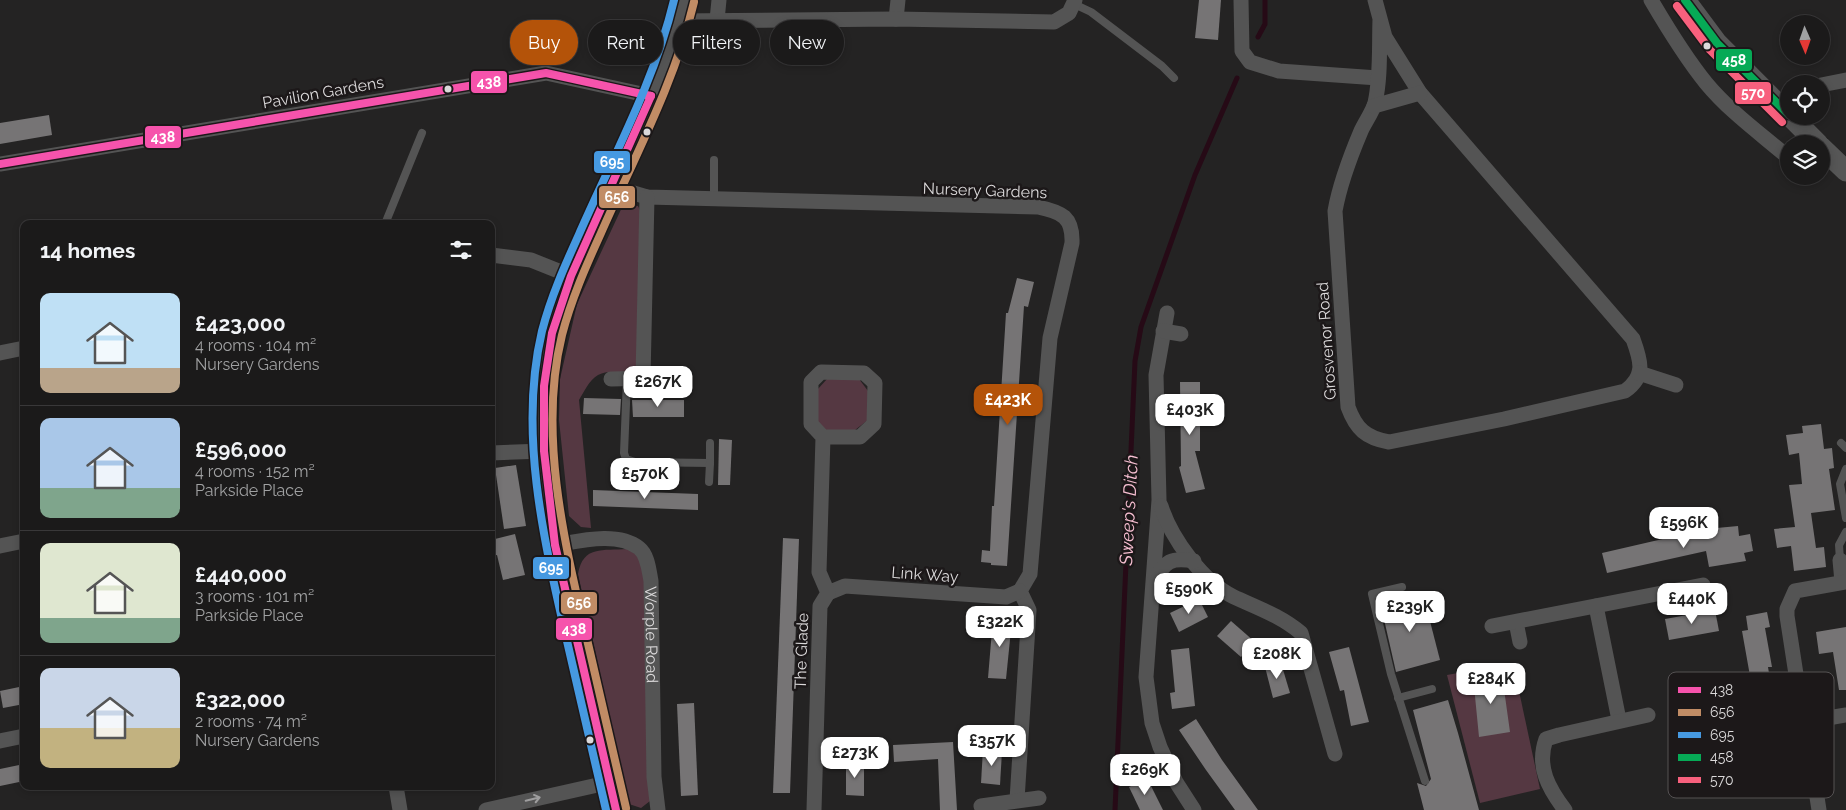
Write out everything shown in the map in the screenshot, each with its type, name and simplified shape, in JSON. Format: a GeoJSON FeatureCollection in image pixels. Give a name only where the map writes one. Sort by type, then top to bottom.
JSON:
{"type":"FeatureCollection","features":[{"type":"Feature","properties":{"kind":"main road"},"geometry":{"type":"LineString","coordinates":[[1685,0],[1717,43],[1780,102]]}},
{"type":"Feature","properties":{"kind":"main road"},"geometry":{"type":"LineString","coordinates":[[1801,125],[1810,135]]}},
{"type":"Feature","properties":{"kind":"main road"},"geometry":{"type":"LineString","coordinates":[[1830,156],[1846,171]]}},
{"type":"Feature","properties":{"kind":"street"},"geometry":{"type":"LineString","coordinates":[[679,20],[684,0]]}},
{"type":"Feature","properties":{"kind":"street"},"geometry":{"type":"LineString","coordinates":[[719,0],[717,20],[896,19],[1054,22],[1069,13],[1074,2]]}},
{"type":"Feature","properties":{"kind":"street"},"geometry":{"type":"LineString","coordinates":[[896,19],[898,0]]}},
{"type":"Feature","properties":{"kind":"street"},"geometry":{"type":"LineString","coordinates":[[1241,0],[1242,51],[1250,62],[1279,71],[1378,78]]}},
{"type":"Feature","properties":{"kind":"street","name":"Grosvenor Road"},"geometry":{"type":"LineString","coordinates":[[1375,0],[1385,37],[1420,93],[1633,339],[1638,354],[1639,373],[1636,383],[1625,391],[1389,442],[1376,440],[1357,427],[1348,407],[1334,211],[1338,191],[1362,130],[1374,106],[1378,78],[1380,19]]}},
{"type":"Feature","properties":{"kind":"street"},"geometry":{"type":"LineString","coordinates":[[1651,0],[1674,39],[1707,84],[1742,120],[1780,151]]}},
{"type":"Feature","properties":{"kind":"street"},"geometry":{"type":"LineString","coordinates":[[615,810],[611,782],[556,545],[544,451],[544,386],[552,333],[572,276],[651,96],[673,37]]}},
{"type":"Feature","properties":{"kind":"street","name":"Pavilion Gardens"},"geometry":{"type":"LineString","coordinates":[[0,164],[546,72],[651,96]]}},
{"type":"Feature","properties":{"kind":"street"},"geometry":{"type":"LineString","coordinates":[[1830,84],[1846,80]]}},
{"type":"Feature","properties":{"kind":"street"},"geometry":{"type":"LineString","coordinates":[[1374,106],[1420,93]]}},
{"type":"Feature","properties":{"kind":"street","name":"Nursery Gardens"},"geometry":{"type":"LineString","coordinates":[[610,186],[647,197],[1038,206],[1054,210],[1065,217],[1072,230],[1072,243],[1050,338],[1030,574],[1020,591]]}},
{"type":"Feature","properties":{"kind":"street"},"geometry":{"type":"LineString","coordinates":[[611,379],[649,378],[647,197]]}},
{"type":"Feature","properties":{"kind":"street"},"geometry":{"type":"LineString","coordinates":[[495,256],[531,260],[572,276]]}},
{"type":"Feature","properties":{"kind":"street"},"geometry":{"type":"LineString","coordinates":[[1167,313],[1156,375],[1159,500],[1146,677],[1152,722],[1176,782],[1194,810]]}},
{"type":"Feature","properties":{"kind":"street"},"geometry":{"type":"LineString","coordinates":[[1163,330],[1181,334]]}},
{"type":"Feature","properties":{"kind":"street"},"geometry":{"type":"LineString","coordinates":[[0,353],[20,349]]}},
{"type":"Feature","properties":{"kind":"street"},"geometry":{"type":"LineString","coordinates":[[823,437],[860,437],[874,424],[875,383],[864,374],[821,372],[811,382],[810,424],[823,437],[819,572],[828,593]]}},
{"type":"Feature","properties":{"kind":"street"},"geometry":{"type":"LineString","coordinates":[[1639,373],[1676,385]]}},
{"type":"Feature","properties":{"kind":"street"},"geometry":{"type":"LineString","coordinates":[[495,453],[544,451]]}},
{"type":"Feature","properties":{"kind":"street"},"geometry":{"type":"LineString","coordinates":[[1159,500],[1167,524],[1184,550],[1211,579],[1232,596],[1288,621],[1302,633],[1335,754]]}},
{"type":"Feature","properties":{"kind":"street","name":"Worple Road"},"geometry":{"type":"LineString","coordinates":[[556,545],[603,539],[626,542],[640,549],[647,562],[650,580],[654,777],[658,810]]}},
{"type":"Feature","properties":{"kind":"street"},"geometry":{"type":"LineString","coordinates":[[0,546],[20,542]]}},
{"type":"Feature","properties":{"kind":"street"},"geometry":{"type":"LineString","coordinates":[[1153,582],[1162,566],[1177,558],[1194,561]]}},
{"type":"Feature","properties":{"kind":"street"},"geometry":{"type":"LineString","coordinates":[[1796,672],[1787,609],[1795,591],[1844,582],[1840,560]]}},
{"type":"Feature","properties":{"kind":"street"},"geometry":{"type":"LineString","coordinates":[[1492,626],[1702,585]]}},
{"type":"Feature","properties":{"kind":"street","name":"Link Way"},"geometry":{"type":"LineString","coordinates":[[828,593],[845,586],[1006,597],[1020,591]]}},
{"type":"Feature","properties":{"kind":"street"},"geometry":{"type":"LineString","coordinates":[[1017,800],[1029,610],[1020,591]]}},
{"type":"Feature","properties":{"kind":"street","name":"The Glade"},"geometry":{"type":"LineString","coordinates":[[814,810],[820,606],[828,593]]}},
{"type":"Feature","properties":{"kind":"street"},"geometry":{"type":"LineString","coordinates":[[1596,606],[1619,720]]}},
{"type":"Feature","properties":{"kind":"street"},"geometry":{"type":"LineString","coordinates":[[1516,622],[1520,642]]}},
{"type":"Feature","properties":{"kind":"street"},"geometry":{"type":"LineString","coordinates":[[1566,810],[1552,793],[1543,769],[1542,751],[1546,740],[1619,720],[1648,715]]}},
{"type":"Feature","properties":{"kind":"street"},"geometry":{"type":"LineString","coordinates":[[0,741],[20,737]]}},
{"type":"Feature","properties":{"kind":"street"},"geometry":{"type":"LineString","coordinates":[[486,810],[611,782]]}},
{"type":"Feature","properties":{"kind":"street"},"geometry":{"type":"LineString","coordinates":[[397,790],[400,810]]}},
{"type":"Feature","properties":{"kind":"street"},"geometry":{"type":"LineString","coordinates":[[981,806],[1039,798]]}},
{"type":"Feature","properties":{"kind":"lane"},"geometry":{"type":"LineString","coordinates":[[1074,2],[1091,12],[1162,66],[1174,78]]}},
{"type":"Feature","properties":{"kind":"lane"},"geometry":{"type":"LineString","coordinates":[[386,220],[422,133]]}},
{"type":"Feature","properties":{"kind":"lane"},"geometry":{"type":"LineString","coordinates":[[714,160],[714,199]]}},
{"type":"Feature","properties":{"kind":"lane"},"geometry":{"type":"LineString","coordinates":[[627,379],[624,453],[626,459],[635,462],[710,463]]}},
{"type":"Feature","properties":{"kind":"lane"},"geometry":{"type":"LineString","coordinates":[[708,482],[710,443]]}},
{"type":"Feature","properties":{"kind":"lane"},"geometry":{"type":"LineString","coordinates":[[1846,469],[1840,484],[1846,518]]}},
{"type":"Feature","properties":{"kind":"lane"},"geometry":{"type":"LineString","coordinates":[[1840,560],[1839,545],[1846,532]]}},
{"type":"Feature","properties":{"kind":"lane"},"geometry":{"type":"LineString","coordinates":[[1402,586],[1372,594],[1398,698],[1425,781]]}},
{"type":"Feature","properties":{"kind":"lane"},"geometry":{"type":"LineString","coordinates":[[1398,698],[1432,689]]}},
{"type":"Feature","properties":{"kind":"shaded area"},"geometry":{"type":"Polygon","coordinates":[[[624,203],[638,206],[644,219],[642,362],[630,371],[609,372],[598,375],[589,383],[579,400],[591,528],[581,527],[569,516],[559,420],[560,379],[577,304],[624,203]]]}},
{"type":"Feature","properties":{"kind":"shaded area"},"geometry":{"type":"Polygon","coordinates":[[[828,378],[859,379],[868,391],[868,420],[855,430],[826,430],[818,424],[817,390],[828,378]]]}},
{"type":"Feature","properties":{"kind":"shaded area"},"geometry":{"type":"Polygon","coordinates":[[[627,549],[636,554],[644,567],[650,801],[641,808],[629,804],[578,574],[584,558],[589,554],[602,550],[627,549]]]}},
{"type":"Feature","properties":{"kind":"shaded area"},"geometry":{"type":"Polygon","coordinates":[[[1513,663],[1540,789],[1480,803],[1447,675],[1513,663]]]}},
{"type":"Feature","properties":{"kind":"building"},"geometry":{"type":"Polygon","coordinates":[[[1199,0],[1221,0],[1218,40],[1195,38],[1199,0]]]}},
{"type":"Feature","properties":{"kind":"building"},"geometry":{"type":"Polygon","coordinates":[[[49,115],[52,135],[0,144],[0,123],[49,115]]]}},
{"type":"Feature","properties":{"kind":"building"},"geometry":{"type":"Polygon","coordinates":[[[1017,278],[1034,282],[1028,307],[1024,306],[1007,566],[991,565],[991,563],[981,562],[982,550],[990,551],[1006,313],[1008,313],[1017,278]]]}},
{"type":"Feature","properties":{"kind":"building"},"geometry":{"type":"Polygon","coordinates":[[[1180,382],[1200,382],[1200,451],[1195,451],[1205,489],[1186,493],[1179,467],[1181,466],[1180,382]]]}},
{"type":"Feature","properties":{"kind":"building"},"geometry":{"type":"Polygon","coordinates":[[[584,398],[621,399],[620,415],[583,414],[584,398]]]}},
{"type":"Feature","properties":{"kind":"building"},"geometry":{"type":"Polygon","coordinates":[[[632,400],[684,400],[684,417],[633,417],[632,400]]]}},
{"type":"Feature","properties":{"kind":"building"},"geometry":{"type":"Polygon","coordinates":[[[1821,424],[1824,449],[1832,448],[1834,468],[1829,469],[1835,510],[1811,513],[1816,548],[1824,547],[1826,567],[1794,571],[1791,546],[1777,548],[1774,529],[1795,527],[1789,485],[1802,484],[1799,453],[1789,455],[1786,435],[1803,433],[1802,426],[1821,424]]]}},
{"type":"Feature","properties":{"kind":"building"},"geometry":{"type":"Polygon","coordinates":[[[719,439],[732,440],[730,485],[718,485],[719,439]]]}},
{"type":"Feature","properties":{"kind":"building"},"geometry":{"type":"Polygon","coordinates":[[[516,465],[526,526],[504,529],[495,468],[516,465]]]}},
{"type":"Feature","properties":{"kind":"building"},"geometry":{"type":"Polygon","coordinates":[[[593,490],[698,494],[698,510],[593,506],[593,490]]]}},
{"type":"Feature","properties":{"kind":"building"},"geometry":{"type":"Polygon","coordinates":[[[1738,526],[1739,536],[1750,534],[1753,551],[1744,553],[1746,561],[1709,567],[1706,551],[1607,573],[1602,553],[1706,529],[1738,526]]]}},
{"type":"Feature","properties":{"kind":"building"},"geometry":{"type":"Polygon","coordinates":[[[515,534],[525,575],[503,580],[497,555],[495,555],[495,539],[515,534]]]}},
{"type":"Feature","properties":{"kind":"building"},"geometry":{"type":"Polygon","coordinates":[[[783,538],[799,539],[790,793],[773,793],[783,538]]]}},
{"type":"Feature","properties":{"kind":"building"},"geometry":{"type":"Polygon","coordinates":[[[1423,594],[1440,660],[1396,672],[1381,606],[1423,594]]]}},
{"type":"Feature","properties":{"kind":"building"},"geometry":{"type":"Polygon","coordinates":[[[1199,599],[1208,617],[1179,632],[1170,613],[1199,599]]]}},
{"type":"Feature","properties":{"kind":"building"},"geometry":{"type":"Polygon","coordinates":[[[1715,610],[1719,631],[1669,640],[1665,619],[1715,610]]]}},
{"type":"Feature","properties":{"kind":"building"},"geometry":{"type":"Polygon","coordinates":[[[1767,612],[1770,627],[1765,628],[1772,667],[1768,667],[1769,672],[1749,672],[1742,631],[1748,630],[1746,616],[1767,612]]]}},
{"type":"Feature","properties":{"kind":"building"},"geometry":{"type":"Polygon","coordinates":[[[993,618],[1012,620],[1006,679],[988,678],[993,618]]]}},
{"type":"Feature","properties":{"kind":"building"},"geometry":{"type":"Polygon","coordinates":[[[1231,621],[1255,642],[1241,657],[1217,636],[1231,621]]]}},
{"type":"Feature","properties":{"kind":"building"},"geometry":{"type":"Polygon","coordinates":[[[1846,627],[1846,690],[1839,690],[1833,652],[1819,654],[1816,632],[1846,627]]]}},
{"type":"Feature","properties":{"kind":"building"},"geometry":{"type":"Polygon","coordinates":[[[1349,647],[1369,722],[1351,726],[1344,690],[1340,691],[1329,652],[1349,647]]]}},
{"type":"Feature","properties":{"kind":"building"},"geometry":{"type":"Polygon","coordinates":[[[1189,648],[1195,706],[1172,709],[1170,693],[1175,692],[1171,650],[1189,648]]]}},
{"type":"Feature","properties":{"kind":"building"},"geometry":{"type":"Polygon","coordinates":[[[1281,663],[1290,693],[1273,698],[1265,667],[1281,663]]]}},
{"type":"Feature","properties":{"kind":"building"},"geometry":{"type":"Polygon","coordinates":[[[1498,672],[1500,689],[1504,689],[1510,732],[1479,737],[1473,676],[1498,672]]]}},
{"type":"Feature","properties":{"kind":"building"},"geometry":{"type":"Polygon","coordinates":[[[20,687],[20,705],[3,708],[0,691],[20,687]]]}},
{"type":"Feature","properties":{"kind":"building"},"geometry":{"type":"Polygon","coordinates":[[[1448,700],[1479,810],[1424,810],[1417,783],[1426,786],[1431,779],[1413,710],[1448,700]]]}},
{"type":"Feature","properties":{"kind":"building"},"geometry":{"type":"Polygon","coordinates":[[[694,703],[698,795],[681,796],[677,704],[694,703]]]}},
{"type":"Feature","properties":{"kind":"building"},"geometry":{"type":"Polygon","coordinates":[[[1196,719],[1222,760],[1258,810],[1235,810],[1206,770],[1179,730],[1196,719]]]}},
{"type":"Feature","properties":{"kind":"building"},"geometry":{"type":"Polygon","coordinates":[[[953,742],[957,810],[940,810],[938,759],[894,762],[893,745],[953,742]]]}},
{"type":"Feature","properties":{"kind":"building"},"geometry":{"type":"Polygon","coordinates":[[[983,749],[1002,751],[1000,785],[981,783],[983,749]]]}},
{"type":"Feature","properties":{"kind":"building"},"geometry":{"type":"Polygon","coordinates":[[[846,762],[864,762],[864,796],[846,795],[846,762]]]}},
{"type":"Feature","properties":{"kind":"building"},"geometry":{"type":"Polygon","coordinates":[[[20,765],[20,782],[0,786],[0,769],[20,765]]]}},
{"type":"Feature","properties":{"kind":"building"},"geometry":{"type":"Polygon","coordinates":[[[1147,778],[1163,810],[1140,810],[1129,787],[1147,778]]]}},
{"type":"Feature","properties":{"kind":"waterway","name":"Sweep's Ditch"},"geometry":{"type":"LineString","coordinates":[[1258,37],[1265,24],[1265,0]]}},
{"type":"Feature","properties":{"kind":"waterway","name":"Sweep's Ditch"},"geometry":{"type":"LineString","coordinates":[[1115,810],[1135,361],[1141,327],[1195,175],[1237,78]]}},
{"type":"Feature","properties":{"kind":"transit line","name":"695"},"geometry":{"type":"LineString","coordinates":[[606,810],[558,603],[543,526],[533,447],[535,369],[542,331],[554,292],[645,89],[666,30],[674,0]]}},
{"type":"Feature","properties":{"kind":"transit line","name":"458"},"geometry":{"type":"LineString","coordinates":[[1685,0],[1717,43],[1780,106]]}},
{"type":"Feature","properties":{"kind":"transit line","name":"656"},"geometry":{"type":"LineString","coordinates":[[626,808],[562,524],[553,448],[555,372],[562,335],[574,296],[665,90],[686,32],[694,2]]}},
{"type":"Feature","properties":{"kind":"transit line","name":"570"},"geometry":{"type":"LineString","coordinates":[[1677,6],[1710,50],[1780,120]]}},
{"type":"Feature","properties":{"kind":"transit line","name":"438"},"geometry":{"type":"LineString","coordinates":[[0,164],[546,73],[651,96]]}},
{"type":"Feature","properties":{"kind":"transit line","name":"438"},"geometry":{"type":"LineString","coordinates":[[616,810],[555,545],[544,451],[544,386],[552,333],[571,276],[651,96]]}}]}
